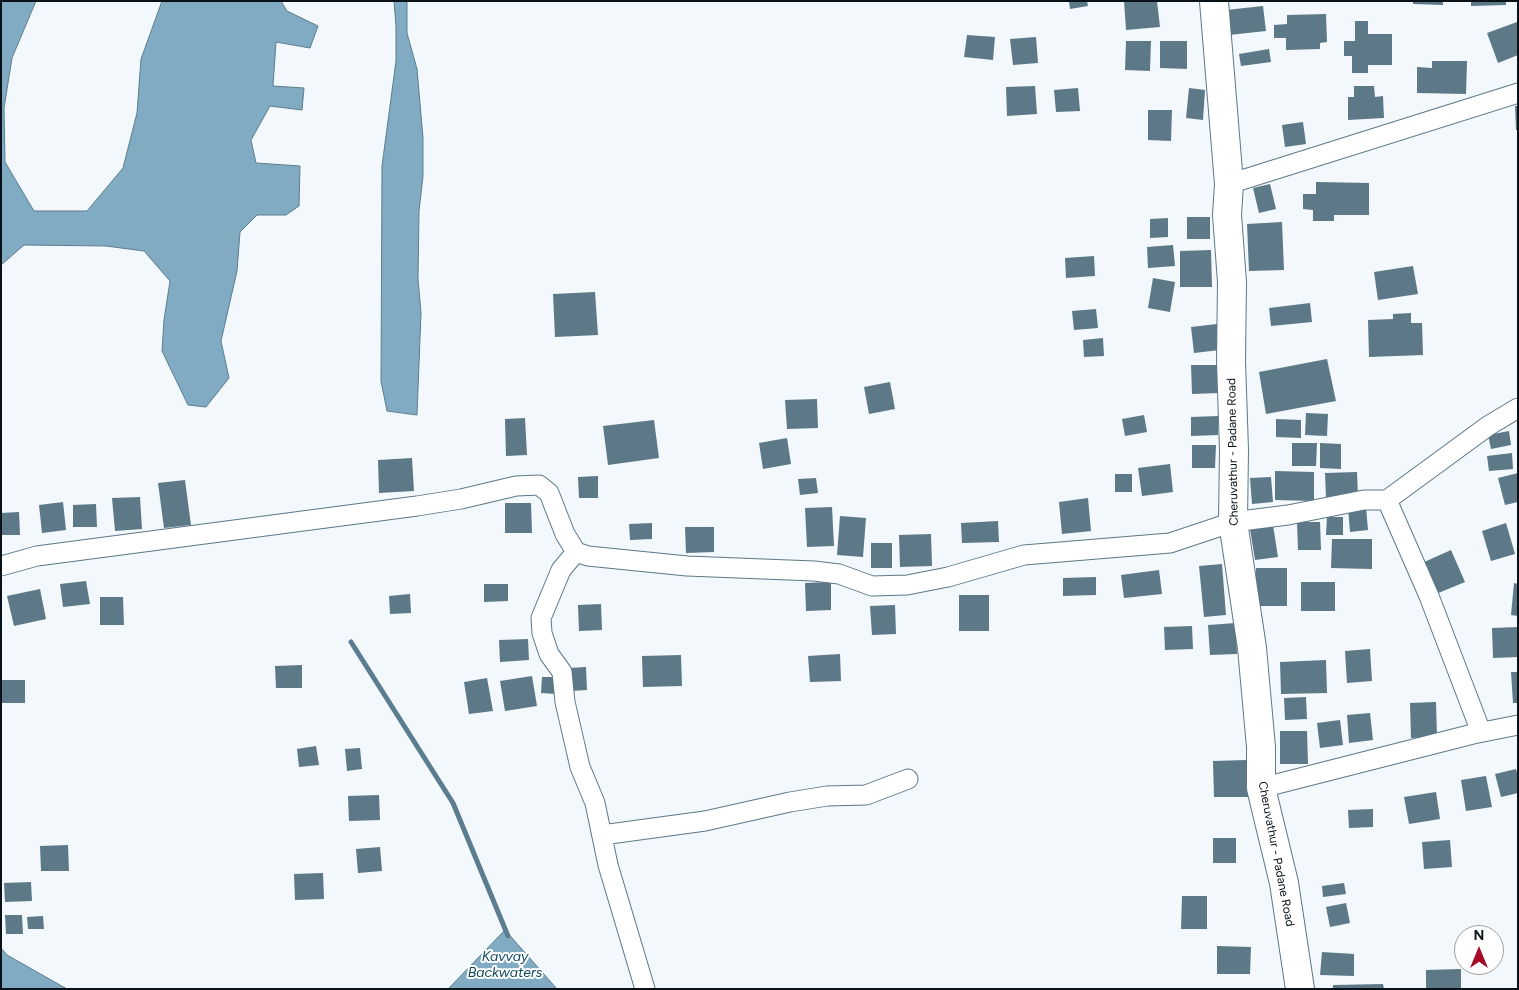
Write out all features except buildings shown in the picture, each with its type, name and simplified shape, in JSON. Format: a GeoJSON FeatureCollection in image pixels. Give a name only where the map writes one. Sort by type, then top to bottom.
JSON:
{"type":"FeatureCollection","features":[{"type":"Feature","properties":{"kind":"main road","name":"Cheruvathur - Padane Road"},"geometry":{"type":"LineString","coordinates":[[1214,1],[1229,184],[1227,215],[1232,282],[1231,361],[1234,450],[1232,522],[1252,648],[1261,747],[1261,788],[1284,883],[1300,989]]}},
{"type":"Feature","properties":{"kind":"street"},"geometry":{"type":"LineString","coordinates":[[1229,184],[1518,93]]}},
{"type":"Feature","properties":{"kind":"street"},"geometry":{"type":"LineString","coordinates":[[1,566],[37,556],[417,506],[461,499],[516,486],[539,485],[549,493],[565,534],[576,552],[588,556],[678,565],[822,572],[839,574],[872,586],[907,585],[948,577],[1024,555],[1170,543],[1232,522],[1288,515],[1364,500],[1387,500],[1488,426],[1518,408]]}},
{"type":"Feature","properties":{"kind":"street"},"geometry":{"type":"LineString","coordinates":[[1387,500],[1429,596],[1481,732]]}},
{"type":"Feature","properties":{"kind":"street"},"geometry":{"type":"LineString","coordinates":[[576,552],[561,570],[541,618],[542,633],[549,654],[562,672],[565,702],[580,767],[595,803],[608,865],[645,989]]}},
{"type":"Feature","properties":{"kind":"street"},"geometry":{"type":"LineString","coordinates":[[1261,788],[1481,732],[1518,725]]}},
{"type":"Feature","properties":{"kind":"street"},"geometry":{"type":"LineString","coordinates":[[602,835],[705,821],[790,802],[827,796],[866,795],[908,779]]}},
{"type":"Feature","properties":{"kind":"water"},"geometry":{"type":"Polygon","coordinates":[[[1,1],[36,1],[12,58],[4,108],[5,162],[34,211],[87,211],[123,168],[137,113],[141,59],[162,1],[281,1],[287,11],[318,26],[310,48],[276,42],[273,86],[304,88],[302,110],[270,106],[251,140],[256,163],[300,166],[299,206],[286,215],[257,215],[240,232],[237,271],[221,341],[229,378],[206,407],[188,405],[162,351],[164,320],[170,281],[144,251],[106,246],[24,245],[1,265],[1,1]]]}},
{"type":"Feature","properties":{"kind":"water"},"geometry":{"type":"Polygon","coordinates":[[[394,1],[407,1],[407,33],[417,69],[423,138],[423,176],[419,211],[418,279],[421,313],[417,415],[387,411],[381,381],[382,166],[396,61],[394,1]]]}},
{"type":"Feature","properties":{"kind":"water","name":"Kavvay Backwaters"},"geometry":{"type":"Polygon","coordinates":[[[505,930],[557,989],[448,989],[505,930]]]}},
{"type":"Feature","properties":{"kind":"water"},"geometry":{"type":"Polygon","coordinates":[[[1,948],[7,955],[67,989],[1,989],[1,948]]]}},
{"type":"Feature","properties":{"kind":"waterway"},"geometry":{"type":"LineString","coordinates":[[351,642],[453,803],[508,936]]}}]}
